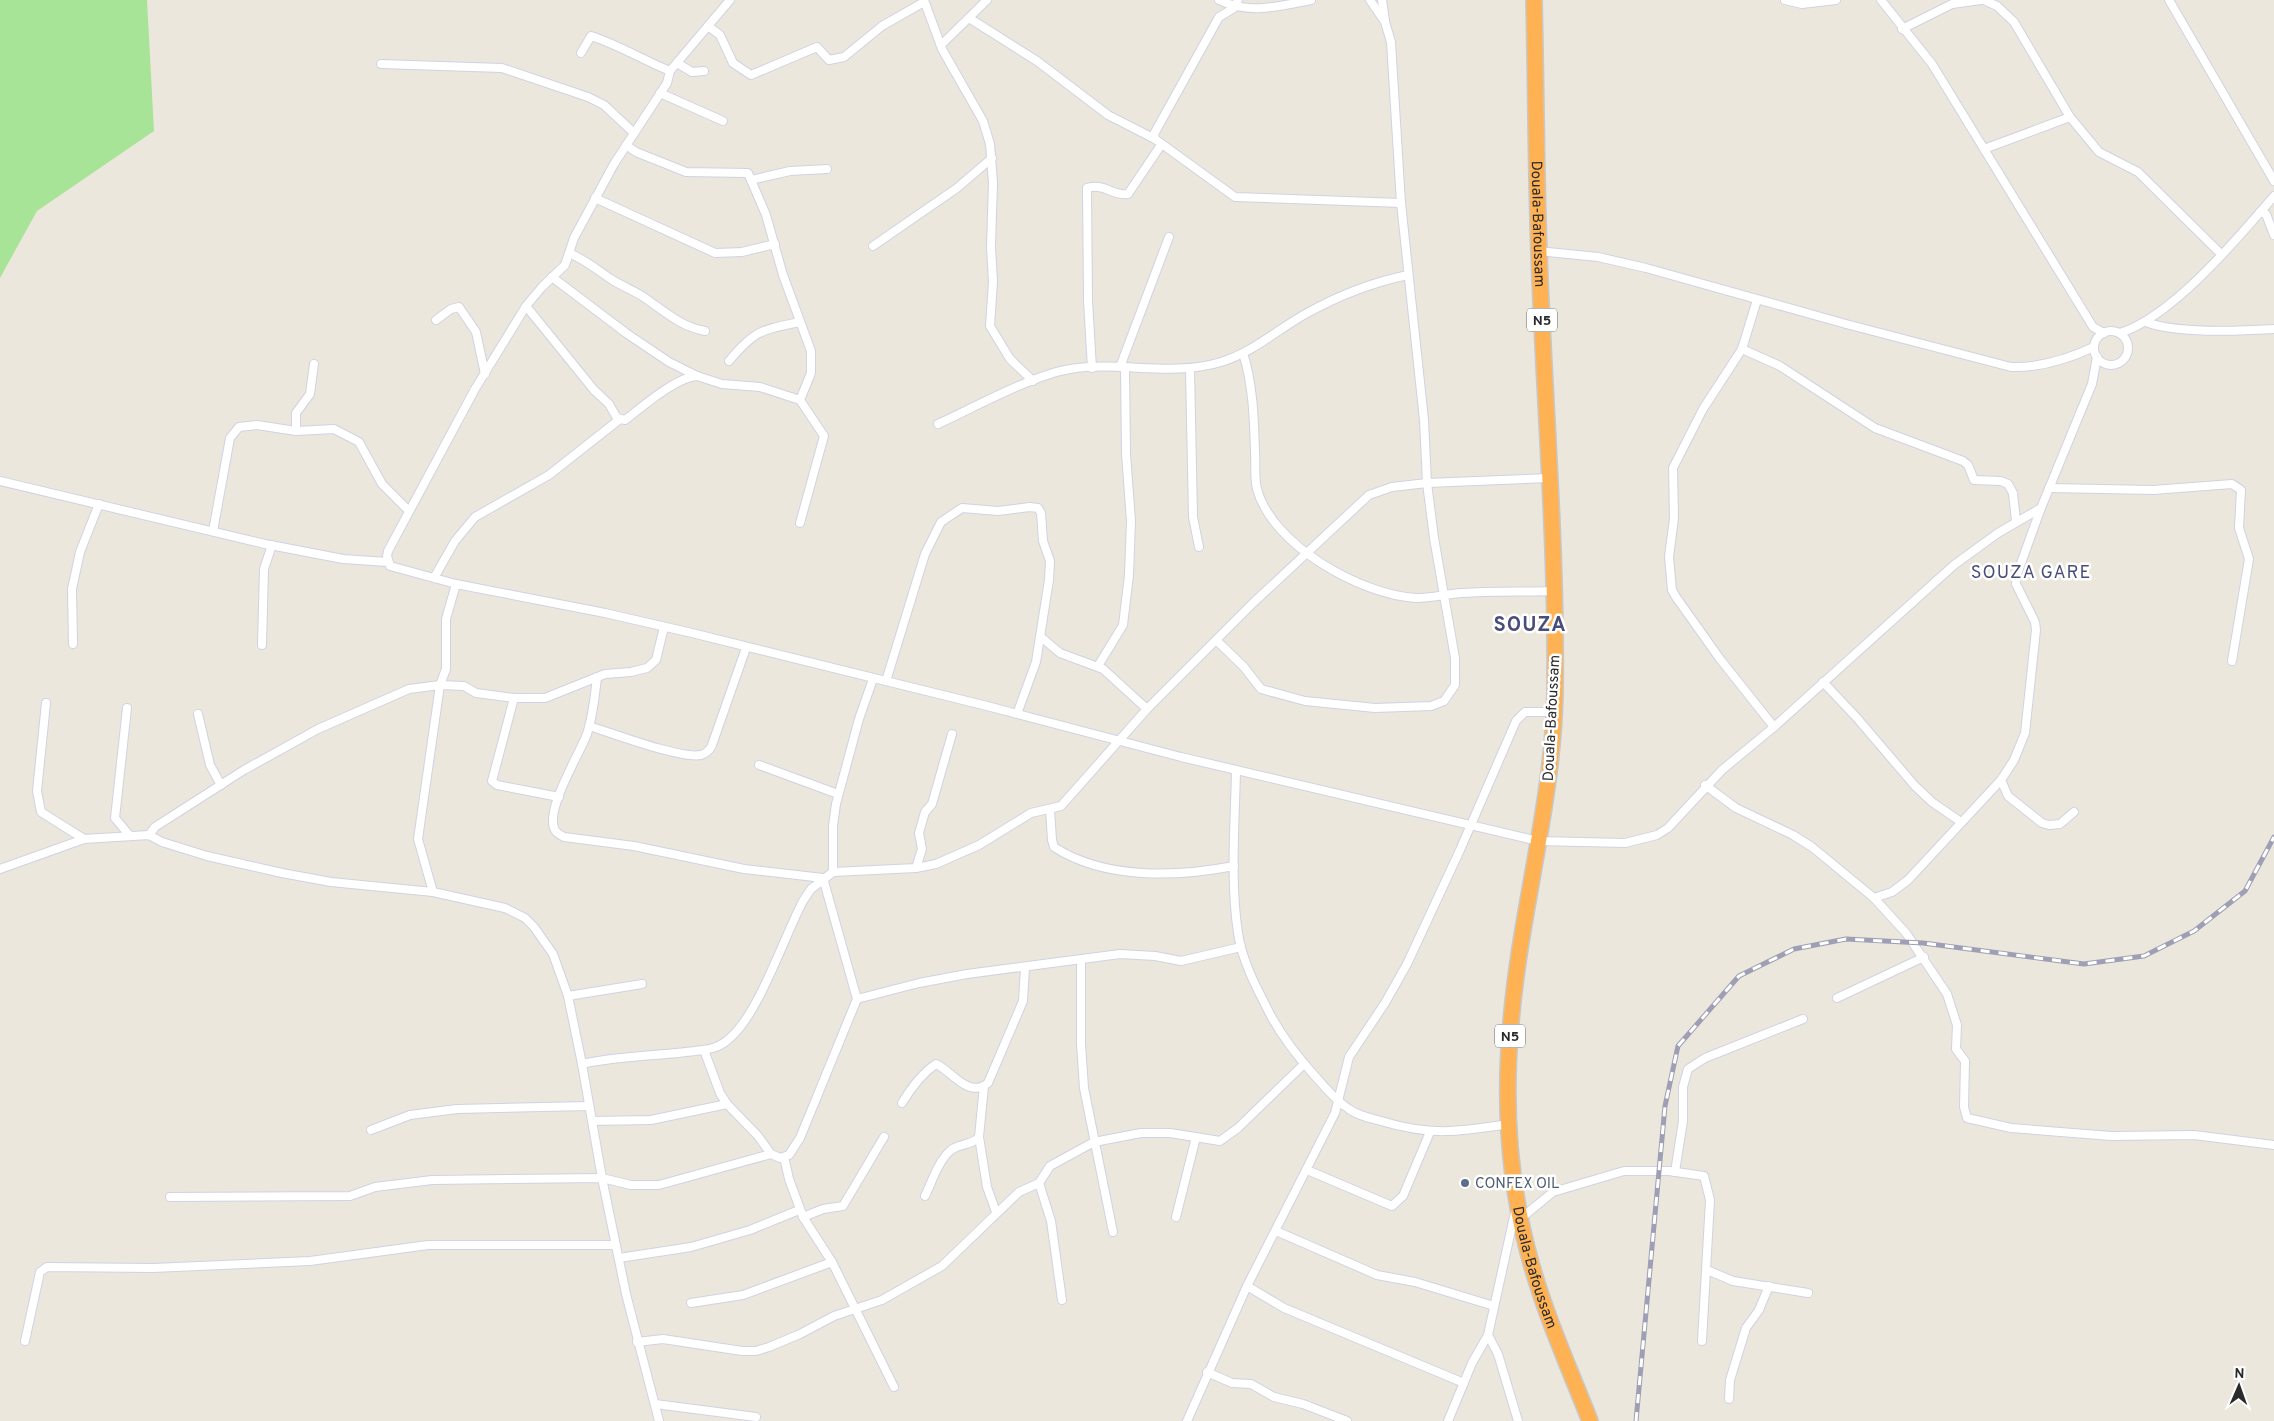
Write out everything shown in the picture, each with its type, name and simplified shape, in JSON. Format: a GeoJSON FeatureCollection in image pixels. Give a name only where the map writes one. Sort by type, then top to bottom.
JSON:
{"type":"FeatureCollection","features":[{"type":"Feature","properties":{"kind":"highway","name":"Douala-Bafoussam"},"geometry":{"type":"LineString","coordinates":[[1534,0],[1538,251],[1553,591],[1554,712],[1551,756],[1511,1020],[1508,1124],[1517,1204],[1532,1268],[1590,1421]]}},
{"type":"Feature","properties":{"kind":"street"},"geometry":{"type":"LineString","coordinates":[[388,562],[388,551],[409,511],[485,374],[526,306],[565,265],[576,233],[626,145],[667,83],[670,71],[730,0]]}},
{"type":"Feature","properties":{"kind":"street"},"geometry":{"type":"LineString","coordinates":[[941,45],[987,0]]}},
{"type":"Feature","properties":{"kind":"street"},"geometry":{"type":"LineString","coordinates":[[1219,0],[1234,8],[1268,7],[1311,0]]}},
{"type":"Feature","properties":{"kind":"street"},"geometry":{"type":"LineString","coordinates":[[1155,139],[1154,134],[1219,18],[1234,8],[1238,0]]}},
{"type":"Feature","properties":{"kind":"street"},"geometry":{"type":"LineString","coordinates":[[1370,0],[1385,22]]}},
{"type":"Feature","properties":{"kind":"street"},"geometry":{"type":"LineString","coordinates":[[1216,640],[1263,691],[1324,703],[1375,708],[1431,706],[1444,702],[1451,695],[1456,678],[1427,483],[1424,420],[1401,203],[1391,42],[1385,22],[1382,0]]}},
{"type":"Feature","properties":{"kind":"street"},"geometry":{"type":"LineString","coordinates":[[1786,0],[1802,4],[1836,0]]}},
{"type":"Feature","properties":{"kind":"street"},"geometry":{"type":"LineString","coordinates":[[1881,0],[1902,29],[1932,64],[2090,319],[2093,327],[2104,333]]}},
{"type":"Feature","properties":{"kind":"street"},"geometry":{"type":"LineString","coordinates":[[1902,29],[1952,4],[1982,0],[1998,3],[2014,22],[2070,117],[2099,152],[2138,172],[2222,255]]}},
{"type":"Feature","properties":{"kind":"street"},"geometry":{"type":"LineString","coordinates":[[2169,0],[2274,181]]}},
{"type":"Feature","properties":{"kind":"street"},"geometry":{"type":"LineString","coordinates":[[708,26],[720,34],[733,63],[751,75],[817,47],[829,60],[844,57],[882,26],[924,1],[941,45],[983,121],[990,144],[992,158],[991,247],[993,282],[990,326],[1010,358],[1033,381]]}},
{"type":"Feature","properties":{"kind":"street"},"geometry":{"type":"LineString","coordinates":[[968,18],[1037,61],[1108,115],[1155,139],[1235,197],[1401,203]]}},
{"type":"Feature","properties":{"kind":"street"},"geometry":{"type":"LineString","coordinates":[[581,53],[591,36],[621,47],[670,71]]}},
{"type":"Feature","properties":{"kind":"street"},"geometry":{"type":"LineString","coordinates":[[381,64],[502,68],[588,97],[604,106],[634,132]]}},
{"type":"Feature","properties":{"kind":"street"},"geometry":{"type":"LineString","coordinates":[[676,64],[692,72],[704,71]]}},
{"type":"Feature","properties":{"kind":"street"},"geometry":{"type":"LineString","coordinates":[[660,93],[723,121]]}},
{"type":"Feature","properties":{"kind":"street"},"geometry":{"type":"LineString","coordinates":[[1984,149],[2070,117]]}},
{"type":"Feature","properties":{"kind":"street"},"geometry":{"type":"LineString","coordinates":[[626,145],[636,152],[679,170],[702,174],[748,173],[766,215],[783,275],[811,351],[811,373],[800,400]]}},
{"type":"Feature","properties":{"kind":"street"},"geometry":{"type":"LineString","coordinates":[[1092,368],[1088,301],[1087,188],[1098,185],[1120,194],[1128,194],[1159,148]]}},
{"type":"Feature","properties":{"kind":"street"},"geometry":{"type":"LineString","coordinates":[[873,246],[957,188],[992,158]]}},
{"type":"Feature","properties":{"kind":"street"},"geometry":{"type":"LineString","coordinates":[[751,180],[790,171],[827,169]]}},
{"type":"Feature","properties":{"kind":"street"},"geometry":{"type":"LineString","coordinates":[[2120,333],[2136,328],[2146,322],[2222,255],[2274,196]]}},
{"type":"Feature","properties":{"kind":"street"},"geometry":{"type":"LineString","coordinates":[[595,198],[715,252],[742,252],[775,244]]}},
{"type":"Feature","properties":{"kind":"street"},"geometry":{"type":"LineString","coordinates":[[2260,212],[2266,214],[2274,235]]}},
{"type":"Feature","properties":{"kind":"street"},"geometry":{"type":"LineString","coordinates":[[1098,666],[1123,626],[1130,575],[1131,521],[1122,367],[1169,237]]}},
{"type":"Feature","properties":{"kind":"street"},"geometry":{"type":"LineString","coordinates":[[1538,251],[1598,257],[2012,367],[2027,367],[2070,358],[2094,347],[2099,336],[2104,333],[2115,331],[2120,333],[2128,344],[2127,356],[2123,361],[2112,365],[2106,364],[2097,357]]}},
{"type":"Feature","properties":{"kind":"street"},"geometry":{"type":"LineString","coordinates":[[569,253],[593,264],[613,280],[642,296],[674,319],[692,328],[705,331]]}},
{"type":"Feature","properties":{"kind":"street"},"geometry":{"type":"LineString","coordinates":[[938,424],[1033,381],[1065,370],[1122,367],[1190,369],[1221,362],[1243,353],[1322,305],[1358,290],[1408,275]]}},
{"type":"Feature","properties":{"kind":"street"},"geometry":{"type":"LineString","coordinates":[[552,278],[626,333],[650,347],[669,362],[697,376],[722,384],[760,387],[800,400],[824,436],[800,523]]}},
{"type":"Feature","properties":{"kind":"street"},"geometry":{"type":"LineString","coordinates":[[1757,300],[1742,349],[1703,409],[1673,468],[1674,518],[1669,556],[1670,578],[1676,597],[1720,659],[1774,727]]}},
{"type":"Feature","properties":{"kind":"street"},"geometry":{"type":"LineString","coordinates":[[526,306],[594,390],[609,404],[620,420]]}},
{"type":"Feature","properties":{"kind":"street"},"geometry":{"type":"LineString","coordinates":[[436,320],[451,309],[459,307],[476,332],[485,374]]}},
{"type":"Feature","properties":{"kind":"street"},"geometry":{"type":"LineString","coordinates":[[728,360],[744,342],[761,331],[800,322]]}},
{"type":"Feature","properties":{"kind":"street"},"geometry":{"type":"LineString","coordinates":[[2146,322],[2162,327],[2182,329],[2274,329]]}},
{"type":"Feature","properties":{"kind":"street"},"geometry":{"type":"LineString","coordinates":[[1874,898],[1892,892],[1908,880],[2001,780],[2020,746],[2028,715],[2036,630],[2035,622],[2016,584],[2016,577],[2041,508],[2092,384],[2097,357],[2094,347]]}},
{"type":"Feature","properties":{"kind":"street"},"geometry":{"type":"LineString","coordinates":[[1742,349],[1780,366],[1876,428],[1964,461],[1968,465],[1974,480],[2001,481],[2008,484],[2013,493],[2016,521]]}},
{"type":"Feature","properties":{"kind":"street"},"geometry":{"type":"LineString","coordinates":[[1243,353],[1253,396],[1255,477],[1258,493],[1276,524],[1306,553],[1339,573],[1388,591],[1417,598],[1444,594],[1553,591]]}},
{"type":"Feature","properties":{"kind":"street"},"geometry":{"type":"LineString","coordinates":[[296,431],[296,412],[310,394],[314,364]]}},
{"type":"Feature","properties":{"kind":"street"},"geometry":{"type":"LineString","coordinates":[[1190,369],[1193,517],[1199,547]]}},
{"type":"Feature","properties":{"kind":"street"},"geometry":{"type":"LineString","coordinates":[[434,578],[455,541],[475,518],[549,475],[620,420],[625,420],[682,381],[697,376]]}},
{"type":"Feature","properties":{"kind":"street"},"geometry":{"type":"LineString","coordinates":[[213,531],[230,438],[239,427],[257,426],[296,431],[334,429],[358,442],[382,484],[409,511]]}},
{"type":"Feature","properties":{"kind":"street"},"geometry":{"type":"LineString","coordinates":[[582,1064],[648,1054],[704,1050],[730,1039],[741,1026],[803,901],[811,889],[833,872],[916,868],[953,858],[979,845],[1031,813],[1050,809],[1066,802],[1087,775],[1120,741],[1147,709],[1306,553],[1369,495],[1392,487],[1427,483],[1549,478]]}},
{"type":"Feature","properties":{"kind":"street"},"geometry":{"type":"LineString","coordinates":[[0,481],[272,545],[343,559],[388,562],[396,569],[456,584],[664,627],[1236,770],[1538,841],[1625,843],[1657,835],[1679,817],[1705,785],[1774,727],[1954,565],[2016,521],[2041,508]]}},
{"type":"Feature","properties":{"kind":"street"},"geometry":{"type":"LineString","coordinates":[[2049,488],[2143,490],[2225,484],[2238,486],[2242,493],[2239,528],[2249,560],[2232,661]]}},
{"type":"Feature","properties":{"kind":"street"},"geometry":{"type":"LineString","coordinates":[[73,644],[72,589],[80,552],[99,504]]}},
{"type":"Feature","properties":{"kind":"street"},"geometry":{"type":"LineString","coordinates":[[886,681],[925,554],[941,522],[962,508],[998,511],[1030,507],[1038,508],[1041,513],[1043,541],[1050,561],[1041,637],[1029,684],[1018,714]]}},
{"type":"Feature","properties":{"kind":"street"},"geometry":{"type":"LineString","coordinates":[[262,645],[264,569],[272,545]]}},
{"type":"Feature","properties":{"kind":"street"},"geometry":{"type":"LineString","coordinates":[[433,892],[418,839],[440,685],[446,669],[446,619],[456,584]]}},
{"type":"Feature","properties":{"kind":"street"},"geometry":{"type":"LineString","coordinates":[[149,835],[156,827],[220,785],[318,729],[409,689],[440,685],[464,686],[476,693],[514,698],[545,698],[605,674],[639,670],[652,664],[659,651],[664,627]]}},
{"type":"Feature","properties":{"kind":"street"},"geometry":{"type":"LineString","coordinates":[[1041,637],[1060,653],[1098,666],[1109,673],[1147,709]]}},
{"type":"Feature","properties":{"kind":"street"},"geometry":{"type":"LineString","coordinates":[[589,726],[680,753],[703,754],[710,750],[746,648]]}},
{"type":"Feature","properties":{"kind":"street"},"geometry":{"type":"LineString","coordinates":[[597,677],[589,726],[559,797],[553,823],[555,831],[564,837],[634,846],[744,869],[823,878]]}},
{"type":"Feature","properties":{"kind":"street"},"geometry":{"type":"LineString","coordinates":[[833,872],[833,826],[838,794],[873,679]]}},
{"type":"Feature","properties":{"kind":"street"},"geometry":{"type":"LineString","coordinates":[[1823,682],[1857,718],[1915,786],[1932,802],[1961,822]]}},
{"type":"Feature","properties":{"kind":"street"},"geometry":{"type":"LineString","coordinates":[[514,698],[492,781],[497,785],[559,797]]}},
{"type":"Feature","properties":{"kind":"street"},"geometry":{"type":"LineString","coordinates":[[46,702],[37,791],[41,812],[84,839]]}},
{"type":"Feature","properties":{"kind":"street"},"geometry":{"type":"LineString","coordinates":[[127,708],[115,818],[130,836]]}},
{"type":"Feature","properties":{"kind":"street"},"geometry":{"type":"LineString","coordinates":[[1187,1421],[1207,1372],[1247,1286],[1307,1170],[1338,1101],[1349,1057],[1385,1003],[1407,964],[1518,717],[1530,711],[1554,712]]}},
{"type":"Feature","properties":{"kind":"street"},"geometry":{"type":"LineString","coordinates":[[198,714],[210,765],[220,785]]}},
{"type":"Feature","properties":{"kind":"street"},"geometry":{"type":"LineString","coordinates":[[916,868],[922,849],[919,833],[925,812],[932,804],[952,734]]}},
{"type":"Feature","properties":{"kind":"street"},"geometry":{"type":"LineString","coordinates":[[759,765],[838,794]]}},
{"type":"Feature","properties":{"kind":"street"},"geometry":{"type":"LineString","coordinates":[[1236,770],[1234,866],[1241,947],[1278,1030],[1304,1064],[1338,1101],[1351,1111],[1368,1118],[1400,1127],[1430,1132],[1460,1131],[1508,1124]]}},
{"type":"Feature","properties":{"kind":"street"},"geometry":{"type":"LineString","coordinates":[[2001,780],[2008,796],[2042,823],[2049,825],[2060,824],[2074,812]]}},
{"type":"Feature","properties":{"kind":"street"},"geometry":{"type":"LineString","coordinates":[[1705,785],[1736,808],[1812,846],[1874,898],[1906,933],[1924,957],[1947,994],[1955,1014],[1958,1034],[1956,1049],[1965,1061],[1964,1107],[1967,1118],[2011,1128],[2111,1136],[2194,1135],[2274,1145]]}},
{"type":"Feature","properties":{"kind":"street"},"geometry":{"type":"LineString","coordinates":[[1050,809],[1054,847],[1100,866],[1180,874],[1234,866]]}},
{"type":"Feature","properties":{"kind":"street"},"geometry":{"type":"LineString","coordinates":[[0,870],[84,839],[149,835],[162,842],[207,856],[282,874],[331,882],[433,892],[506,908],[525,918],[534,927],[552,954],[568,996],[615,1245],[637,1342],[659,1421]]}},
{"type":"Feature","properties":{"kind":"street"},"geometry":{"type":"LineString","coordinates":[[704,1050],[720,1093],[727,1104],[758,1136],[771,1154],[780,1158],[784,1157],[796,1144],[806,1124],[857,999],[823,878]]}},
{"type":"Feature","properties":{"kind":"street"},"geometry":{"type":"LineString","coordinates":[[857,999],[944,978],[1081,960],[1137,955],[1181,962],[1241,947]]}},
{"type":"Feature","properties":{"kind":"street"},"geometry":{"type":"LineString","coordinates":[[1837,998],[1924,957]]}},
{"type":"Feature","properties":{"kind":"street"},"geometry":{"type":"LineString","coordinates":[[1081,960],[1082,1068],[1086,1109],[1105,1184],[1113,1232]]}},
{"type":"Feature","properties":{"kind":"street"},"geometry":{"type":"LineString","coordinates":[[996,1212],[987,1187],[979,1137],[984,1086],[991,1079],[1021,1009],[1024,995],[1025,968]]}},
{"type":"Feature","properties":{"kind":"street"},"geometry":{"type":"LineString","coordinates":[[568,996],[642,984]]}},
{"type":"Feature","properties":{"kind":"street"},"geometry":{"type":"LineString","coordinates":[[1675,1172],[1683,1121],[1683,1087],[1688,1069],[1705,1058],[1803,1019]]}},
{"type":"Feature","properties":{"kind":"street"},"geometry":{"type":"LineString","coordinates":[[902,1104],[911,1088],[928,1069],[936,1064],[970,1087],[984,1086]]}},
{"type":"Feature","properties":{"kind":"street"},"geometry":{"type":"LineString","coordinates":[[637,1342],[663,1339],[742,1351],[756,1351],[800,1334],[834,1316],[856,1311],[882,1300],[942,1266],[996,1212],[1019,1192],[1039,1183],[1050,1166],[1094,1142],[1141,1133],[1170,1133],[1216,1141],[1224,1139],[1304,1064]]}},
{"type":"Feature","properties":{"kind":"street"},"geometry":{"type":"LineString","coordinates":[[592,1121],[651,1120],[727,1104]]}},
{"type":"Feature","properties":{"kind":"street"},"geometry":{"type":"LineString","coordinates":[[371,1130],[410,1115],[457,1109],[589,1106]]}},
{"type":"Feature","properties":{"kind":"street"},"geometry":{"type":"LineString","coordinates":[[1307,1170],[1392,1206],[1398,1203],[1403,1196],[1430,1132]]}},
{"type":"Feature","properties":{"kind":"street"},"geometry":{"type":"LineString","coordinates":[[803,1217],[823,1209],[842,1206],[884,1137]]}},
{"type":"Feature","properties":{"kind":"street"},"geometry":{"type":"LineString","coordinates":[[925,1196],[942,1160],[951,1150],[974,1143],[979,1137]]}},
{"type":"Feature","properties":{"kind":"street"},"geometry":{"type":"LineString","coordinates":[[1176,1217],[1196,1137]]}},
{"type":"Feature","properties":{"kind":"street"},"geometry":{"type":"LineString","coordinates":[[170,1197],[350,1196],[375,1187],[432,1180],[602,1178],[631,1185],[659,1185],[771,1154]]}},
{"type":"Feature","properties":{"kind":"street"},"geometry":{"type":"LineString","coordinates":[[784,1157],[799,1210],[832,1262],[894,1387]]}},
{"type":"Feature","properties":{"kind":"street"},"geometry":{"type":"LineString","coordinates":[[1520,1219],[1553,1192],[1624,1170],[1675,1172],[1704,1176],[1710,1200],[1702,1341]]}},
{"type":"Feature","properties":{"kind":"street"},"geometry":{"type":"LineString","coordinates":[[1039,1183],[1051,1221],[1062,1300]]}},
{"type":"Feature","properties":{"kind":"street"},"geometry":{"type":"LineString","coordinates":[[1448,1421],[1464,1383],[1488,1335],[1517,1204]]}},
{"type":"Feature","properties":{"kind":"street"},"geometry":{"type":"LineString","coordinates":[[619,1258],[691,1247],[750,1230],[799,1210]]}},
{"type":"Feature","properties":{"kind":"street"},"geometry":{"type":"LineString","coordinates":[[1276,1232],[1376,1275],[1415,1282],[1494,1306]]}},
{"type":"Feature","properties":{"kind":"street"},"geometry":{"type":"LineString","coordinates":[[25,1341],[40,1272],[47,1267],[153,1268],[310,1261],[428,1245],[615,1245]]}},
{"type":"Feature","properties":{"kind":"street"},"geometry":{"type":"LineString","coordinates":[[691,1303],[743,1295],[832,1262]]}},
{"type":"Feature","properties":{"kind":"street"},"geometry":{"type":"LineString","coordinates":[[1706,1270],[1733,1281],[1808,1293]]}},
{"type":"Feature","properties":{"kind":"street"},"geometry":{"type":"LineString","coordinates":[[1247,1286],[1284,1308],[1464,1383]]}},
{"type":"Feature","properties":{"kind":"street"},"geometry":{"type":"LineString","coordinates":[[1729,1399],[1730,1380],[1746,1328],[1759,1310],[1769,1286]]}},
{"type":"Feature","properties":{"kind":"street"},"geometry":{"type":"LineString","coordinates":[[1488,1335],[1498,1354],[1518,1421]]}},
{"type":"Feature","properties":{"kind":"street"},"geometry":{"type":"LineString","coordinates":[[1207,1372],[1232,1383],[1252,1384],[1274,1397],[1303,1404],[1347,1421]]}},
{"type":"Feature","properties":{"kind":"street"},"geometry":{"type":"LineString","coordinates":[[655,1404],[756,1417]]}},
{"type":"Feature","properties":{"kind":"green space"},"geometry":{"type":"Polygon","coordinates":[[[0,0],[147,0],[154,131],[37,211],[0,278],[0,0]]]}},
{"type":"Feature","properties":{"kind":"railway"},"geometry":{"type":"LineString","coordinates":[[1636,1421],[1665,1106],[1678,1046],[1739,976],[1794,949],[1846,939],[1923,943],[2084,964],[2144,956],[2194,931],[2245,891],[2274,837]]}},
{"type":"Feature","properties":{"kind":"place","name":"CONFEX OIL"},"geometry":{"type":"Point","coordinates":[1465,1183]}},
{"type":"Feature","properties":{"kind":"district","name":"SOUZA GARE"},"geometry":{"type":"Point","coordinates":[2031,572]}},
{"type":"Feature","properties":{"kind":"district","name":"SOUZA"},"geometry":{"type":"Point","coordinates":[1530,624]}}]}
